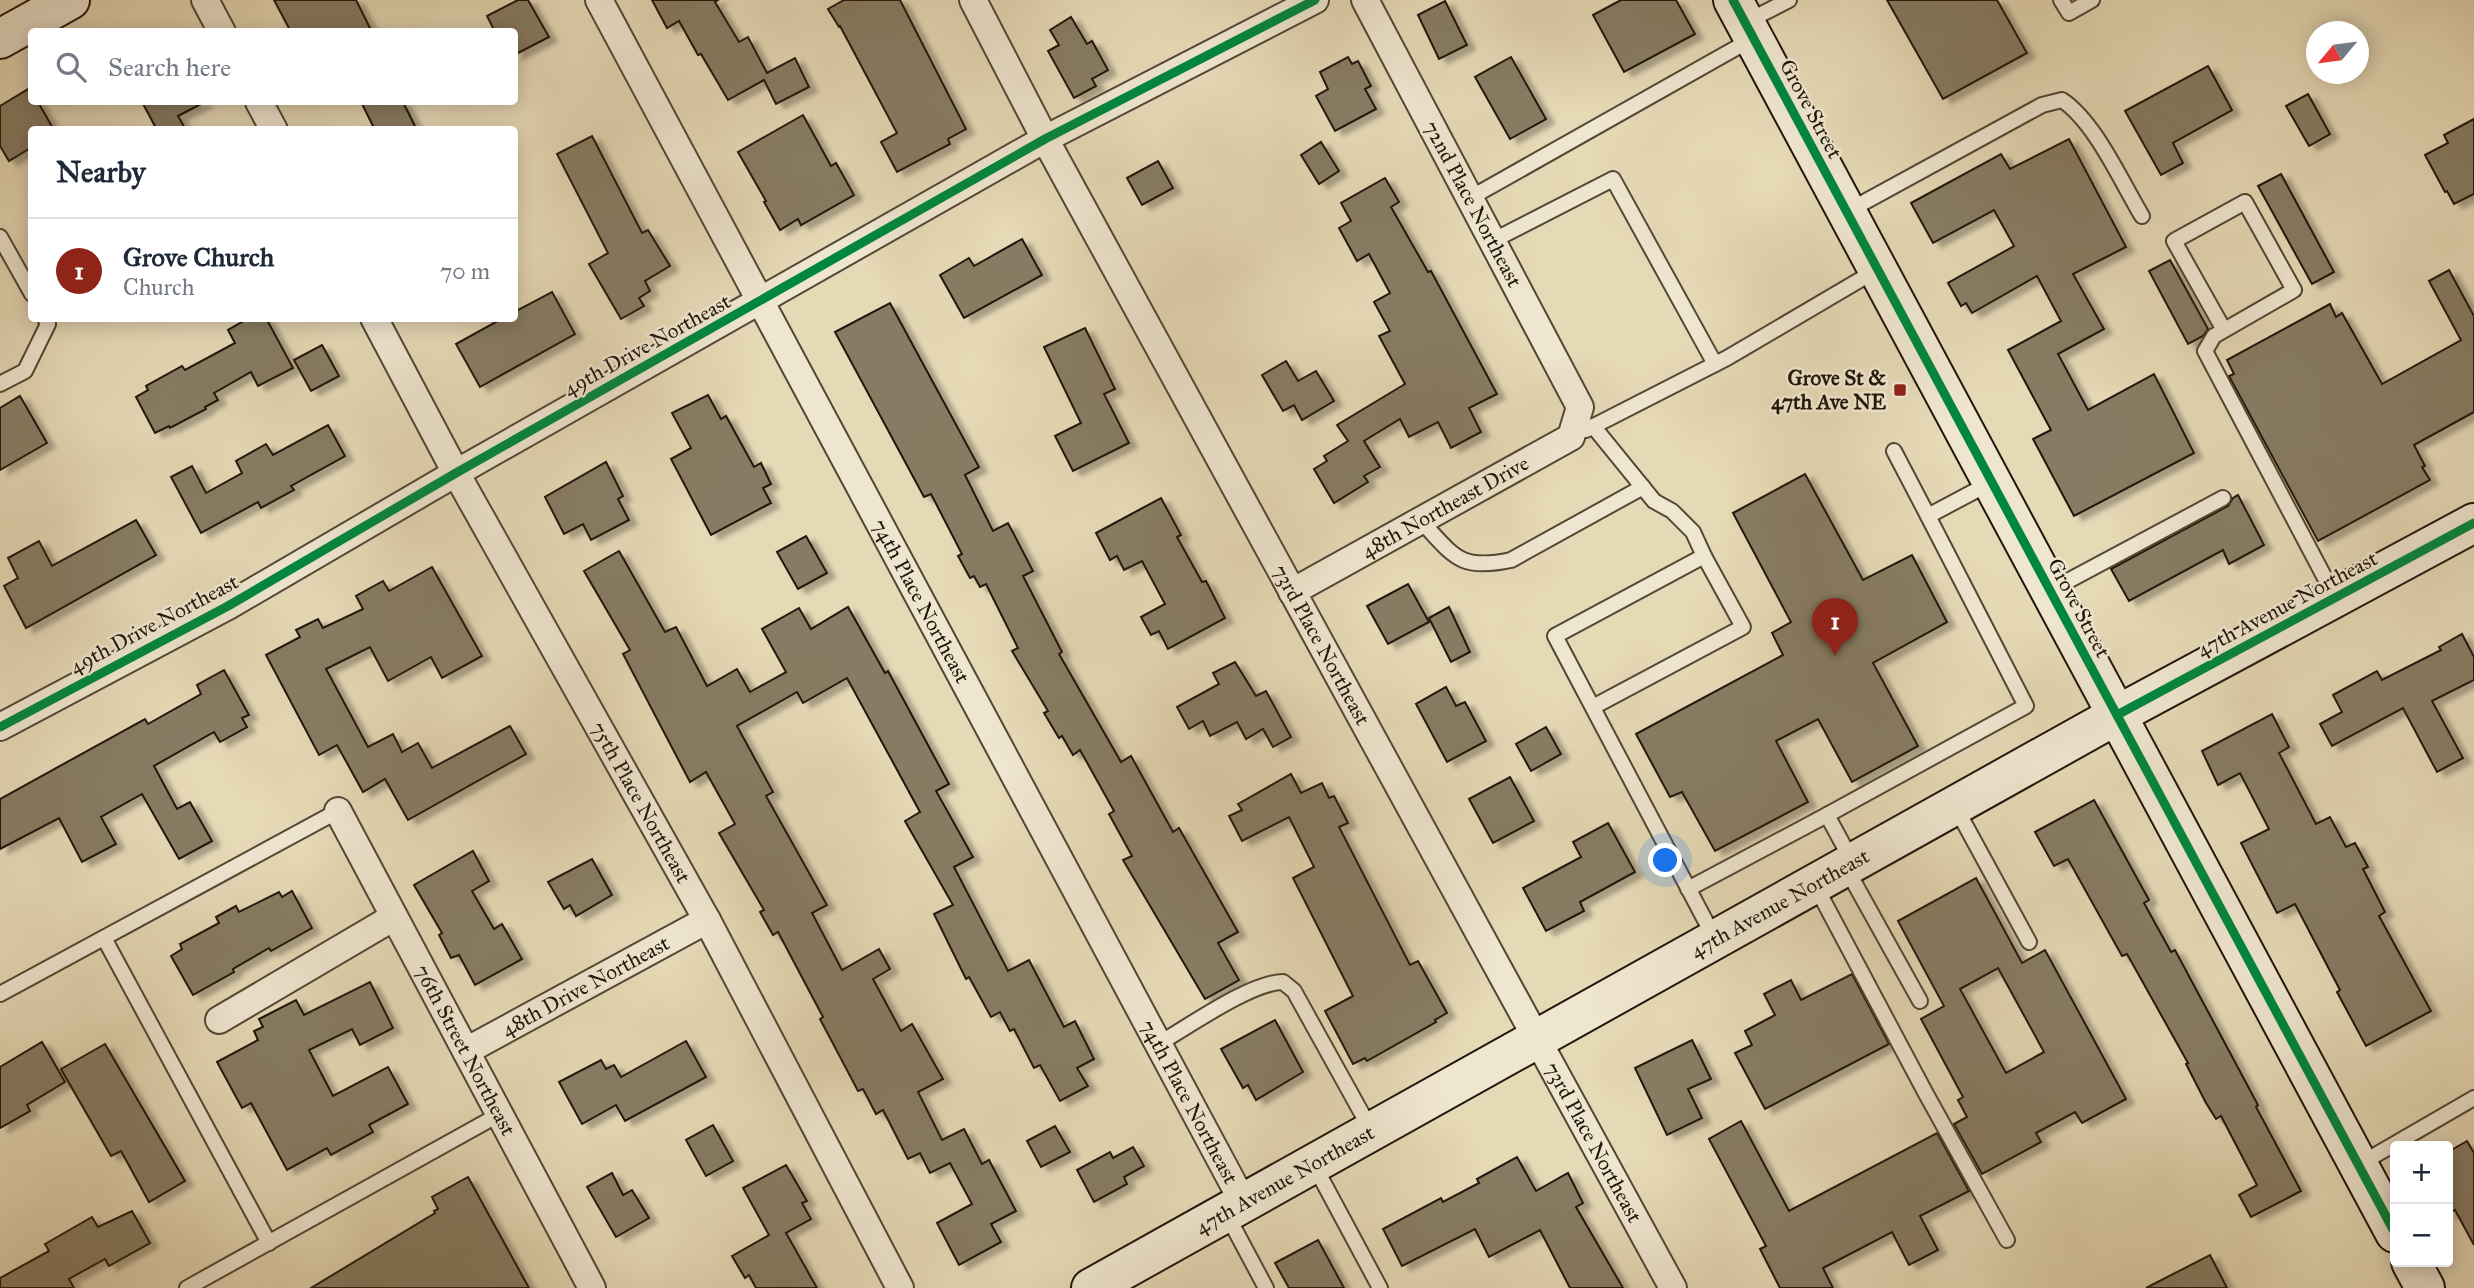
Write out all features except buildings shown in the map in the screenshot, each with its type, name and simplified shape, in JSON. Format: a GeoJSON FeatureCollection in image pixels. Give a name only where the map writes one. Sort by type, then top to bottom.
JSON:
{"type":"FeatureCollection","features":[{"type":"Feature","properties":{"kind":"street"},"geometry":{"type":"LineString","coordinates":[[0,39],[71,0]]}},
{"type":"Feature","properties":{"kind":"street"},"geometry":{"type":"LineString","coordinates":[[205,0],[220,28]]}},
{"type":"Feature","properties":{"kind":"street","name":"74th Place Northeast"},"geometry":{"type":"LineString","coordinates":[[598,0],[1158,1044],[1234,1207]]}},
{"type":"Feature","properties":{"kind":"street","name":"73rd Place Northeast"},"geometry":{"type":"LineString","coordinates":[[973,0],[1045,139],[1673,1288]]}},
{"type":"Feature","properties":{"kind":"street","name":"49th Drive Northeast"},"geometry":{"type":"LineString","coordinates":[[0,727],[228,606],[456,473],[1045,139],[1315,0]]}},
{"type":"Feature","properties":{"kind":"street","name":"72nd Place Northeast"},"geometry":{"type":"LineString","coordinates":[[1365,0],[1587,417]]}},
{"type":"Feature","properties":{"kind":"street","name":"Grove Street"},"geometry":{"type":"LineString","coordinates":[[1744,20],[2390,1224]]}},
{"type":"Feature","properties":{"kind":"street"},"geometry":{"type":"LineString","coordinates":[[261,105],[272,126]]}},
{"type":"Feature","properties":{"kind":"street","name":"75th Place Northeast"},"geometry":{"type":"LineString","coordinates":[[376,322],[456,473],[708,920],[900,1288]]}},
{"type":"Feature","properties":{"kind":"street","name":"48th Northeast Drive"},"geometry":{"type":"LineString","coordinates":[[1292,592],[1570,438],[1587,417]]}},
{"type":"Feature","properties":{"kind":"street","name":"47th Avenue Northeast"},"geometry":{"type":"LineString","coordinates":[[1091,1288],[2117,715],[2474,523]]}},
{"type":"Feature","properties":{"kind":"street","name":"76th Street Northeast"},"geometry":{"type":"LineString","coordinates":[[338,811],[592,1288]]}},
{"type":"Feature","properties":{"kind":"street"},"geometry":{"type":"LineString","coordinates":[[219,1020],[394,917]]}},
{"type":"Feature","properties":{"kind":"street","name":"48th Drive Northeast"},"geometry":{"type":"LineString","coordinates":[[466,1051],[708,920]]}},
{"type":"Feature","properties":{"kind":"street"},"geometry":{"type":"LineString","coordinates":[[2414,1267],[2425,1288]]}},
{"type":"Feature","properties":{"kind":"lane"},"geometry":{"type":"LineString","coordinates":[[1470,198],[1623,112],[1744,20],[1789,0]]}},
{"type":"Feature","properties":{"kind":"lane"},"geometry":{"type":"LineString","coordinates":[[2061,0],[2069,13],[2092,0]]}},
{"type":"Feature","properties":{"kind":"lane"},"geometry":{"type":"LineString","coordinates":[[1847,212],[2042,105],[2062,100],[2074,108],[2088,124],[2142,216]]}},
{"type":"Feature","properties":{"kind":"lane"},"geometry":{"type":"LineString","coordinates":[[1492,241],[1613,179],[1715,364]]}},
{"type":"Feature","properties":{"kind":"lane"},"geometry":{"type":"LineString","coordinates":[[2224,330],[2174,241],[2245,202],[2294,290],[2214,336],[2205,351],[2336,598]]}},
{"type":"Feature","properties":{"kind":"lane"},"geometry":{"type":"LineString","coordinates":[[0,237],[28,287]]}},
{"type":"Feature","properties":{"kind":"lane"},"geometry":{"type":"LineString","coordinates":[[1593,707],[1743,628],[1693,532],[1672,511],[1654,501],[1587,417],[1715,364],[1878,270]]}},
{"type":"Feature","properties":{"kind":"lane"},"geometry":{"type":"LineString","coordinates":[[0,384],[25,371],[47,322]]}},
{"type":"Feature","properties":{"kind":"lane"},"geometry":{"type":"LineString","coordinates":[[1688,889],[2026,706],[1894,451]]}},
{"type":"Feature","properties":{"kind":"lane"},"geometry":{"type":"LineString","coordinates":[[1928,516],[1992,482]]}},
{"type":"Feature","properties":{"kind":"lane"},"geometry":{"type":"LineString","coordinates":[[1421,520],[1452,554],[1463,562],[1502,562],[1511,560],[1643,486]]}},
{"type":"Feature","properties":{"kind":"lane"},"geometry":{"type":"LineString","coordinates":[[2050,590],[2223,498]]}},
{"type":"Feature","properties":{"kind":"lane"},"geometry":{"type":"LineString","coordinates":[[1704,556],[1555,636],[1715,940]]}},
{"type":"Feature","properties":{"kind":"lane"},"geometry":{"type":"LineString","coordinates":[[1955,805],[2029,942]]}},
{"type":"Feature","properties":{"kind":"lane"},"geometry":{"type":"LineString","coordinates":[[0,995],[338,811]]}},
{"type":"Feature","properties":{"kind":"lane"},"geometry":{"type":"LineString","coordinates":[[1827,815],[1838,871],[1925,1092],[2007,1240]]}},
{"type":"Feature","properties":{"kind":"lane"},"geometry":{"type":"LineString","coordinates":[[1838,871],[1920,1001]]}},
{"type":"Feature","properties":{"kind":"lane"},"geometry":{"type":"LineString","coordinates":[[104,938],[268,1243]]}},
{"type":"Feature","properties":{"kind":"lane"},"geometry":{"type":"LineString","coordinates":[[1158,1044],[1252,989],[1269,982],[1283,982],[1294,991],[1372,1131]]}},
{"type":"Feature","properties":{"kind":"lane"},"geometry":{"type":"LineString","coordinates":[[2358,1165],[2474,1098]]}},
{"type":"Feature","properties":{"kind":"lane"},"geometry":{"type":"LineString","coordinates":[[187,1288],[500,1114]]}},
{"type":"Feature","properties":{"kind":"lane"},"geometry":{"type":"LineString","coordinates":[[1313,1164],[1380,1288]]}},
{"type":"Feature","properties":{"kind":"lane"},"geometry":{"type":"LineString","coordinates":[[1234,1207],[1266,1288]]}},
{"type":"Feature","properties":{"kind":"cycle path"},"geometry":{"type":"LineString","coordinates":[[0,727],[228,606],[456,473],[1045,139],[1315,0]]}},
{"type":"Feature","properties":{"kind":"cycle path"},"geometry":{"type":"LineString","coordinates":[[1733,0],[2390,1224]]}},
{"type":"Feature","properties":{"kind":"cycle path"},"geometry":{"type":"LineString","coordinates":[[2117,715],[2474,523]]}},
{"type":"Feature","properties":{"kind":"place","name":"Grove St & 47th Ave NE"},"geometry":{"type":"Point","coordinates":[1900,390]}},
{"type":"Feature","properties":{"kind":"place","name":"Grove Church"},"geometry":{"type":"Point","coordinates":[1835,656]}}]}
